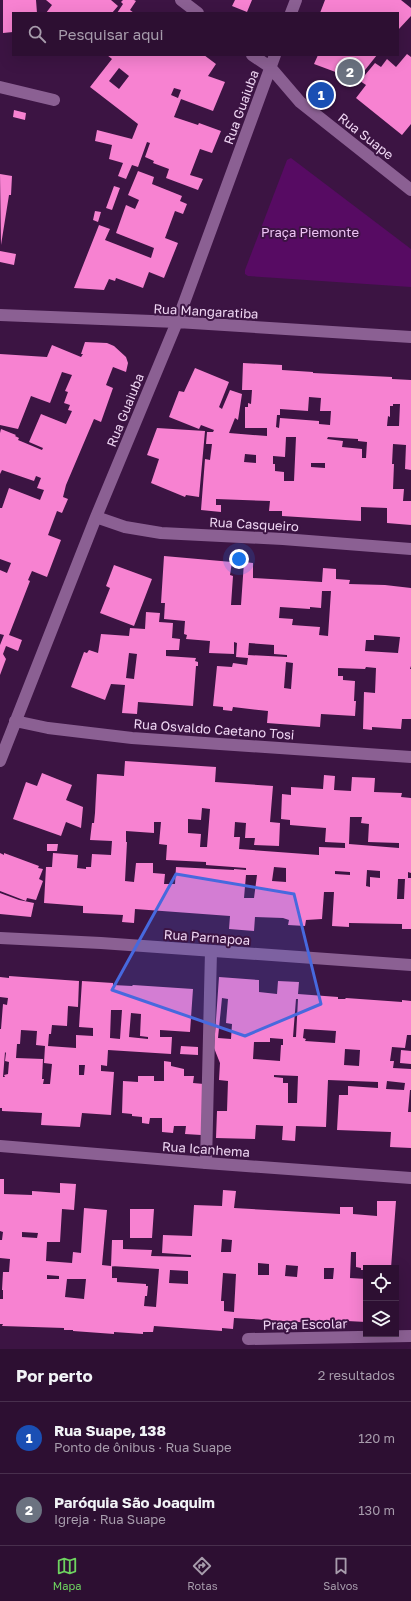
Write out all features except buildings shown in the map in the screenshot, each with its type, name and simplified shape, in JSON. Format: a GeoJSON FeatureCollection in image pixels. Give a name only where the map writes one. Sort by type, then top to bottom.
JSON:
{"type":"FeatureCollection","features":[{"type":"Feature","properties":{"kind":"street"},"geometry":{"type":"LineString","coordinates":[[181,0],[197,12]]}},
{"type":"Feature","properties":{"kind":"street"},"geometry":{"type":"LineString","coordinates":[[291,12],[296,0]]}},
{"type":"Feature","properties":{"kind":"street","name":"Rua Suape"},"geometry":{"type":"LineString","coordinates":[[254,56],[270,67],[300,102],[411,190]]}},
{"type":"Feature","properties":{"kind":"street","name":"Rua Guaiuba"},"geometry":{"type":"LineString","coordinates":[[0,761],[96,517],[177,322],[275,56]]}},
{"type":"Feature","properties":{"kind":"street"},"geometry":{"type":"LineString","coordinates":[[0,87],[54,100]]}},
{"type":"Feature","properties":{"kind":"street","name":"Rua Mangaratiba"},"geometry":{"type":"LineString","coordinates":[[0,315],[177,322],[411,337]]}},
{"type":"Feature","properties":{"kind":"street","name":"Rua Casqueiro"},"geometry":{"type":"LineString","coordinates":[[96,517],[125,527],[161,533],[283,539],[411,549]]}},
{"type":"Feature","properties":{"kind":"street","name":"Rua Osvaldo Caetano Tosi"},"geometry":{"type":"LineString","coordinates":[[16,721],[48,728],[132,738],[411,757]]}},
{"type":"Feature","properties":{"kind":"street","name":"Rua Parnapoa"},"geometry":{"type":"LineString","coordinates":[[0,938],[101,943],[411,965]]}},
{"type":"Feature","properties":{"kind":"street"},"geometry":{"type":"LineString","coordinates":[[206,1164],[211,951]]}},
{"type":"Feature","properties":{"kind":"street","name":"Rua Icanhema"},"geometry":{"type":"LineString","coordinates":[[0,1146],[206,1164],[411,1178]]}},
{"type":"Feature","properties":{"kind":"street","name":"Praça Escolar"},"geometry":{"type":"LineString","coordinates":[[248,1340],[411,1336]]}},
{"type":"Feature","properties":{"kind":"highlighted area"},"geometry":{"type":"Polygon","coordinates":[[[176,874],[294,894],[321,1004],[245,1036],[112,990],[176,874]]]}},
{"type":"Feature","properties":{"kind":"green space","name":"Praça Piemonte"},"geometry":{"type":"Polygon","coordinates":[[[291,158],[411,249],[411,287],[248,276],[245,274],[245,270],[287,160],[291,158]]]}},
{"type":"Feature","properties":{"kind":"place","name":"Paróquia São Joaquim"},"geometry":{"type":"Point","coordinates":[350,72]}},
{"type":"Feature","properties":{"kind":"place","name":"Rua Suape, 138"},"geometry":{"type":"Point","coordinates":[321,95]}}]}
